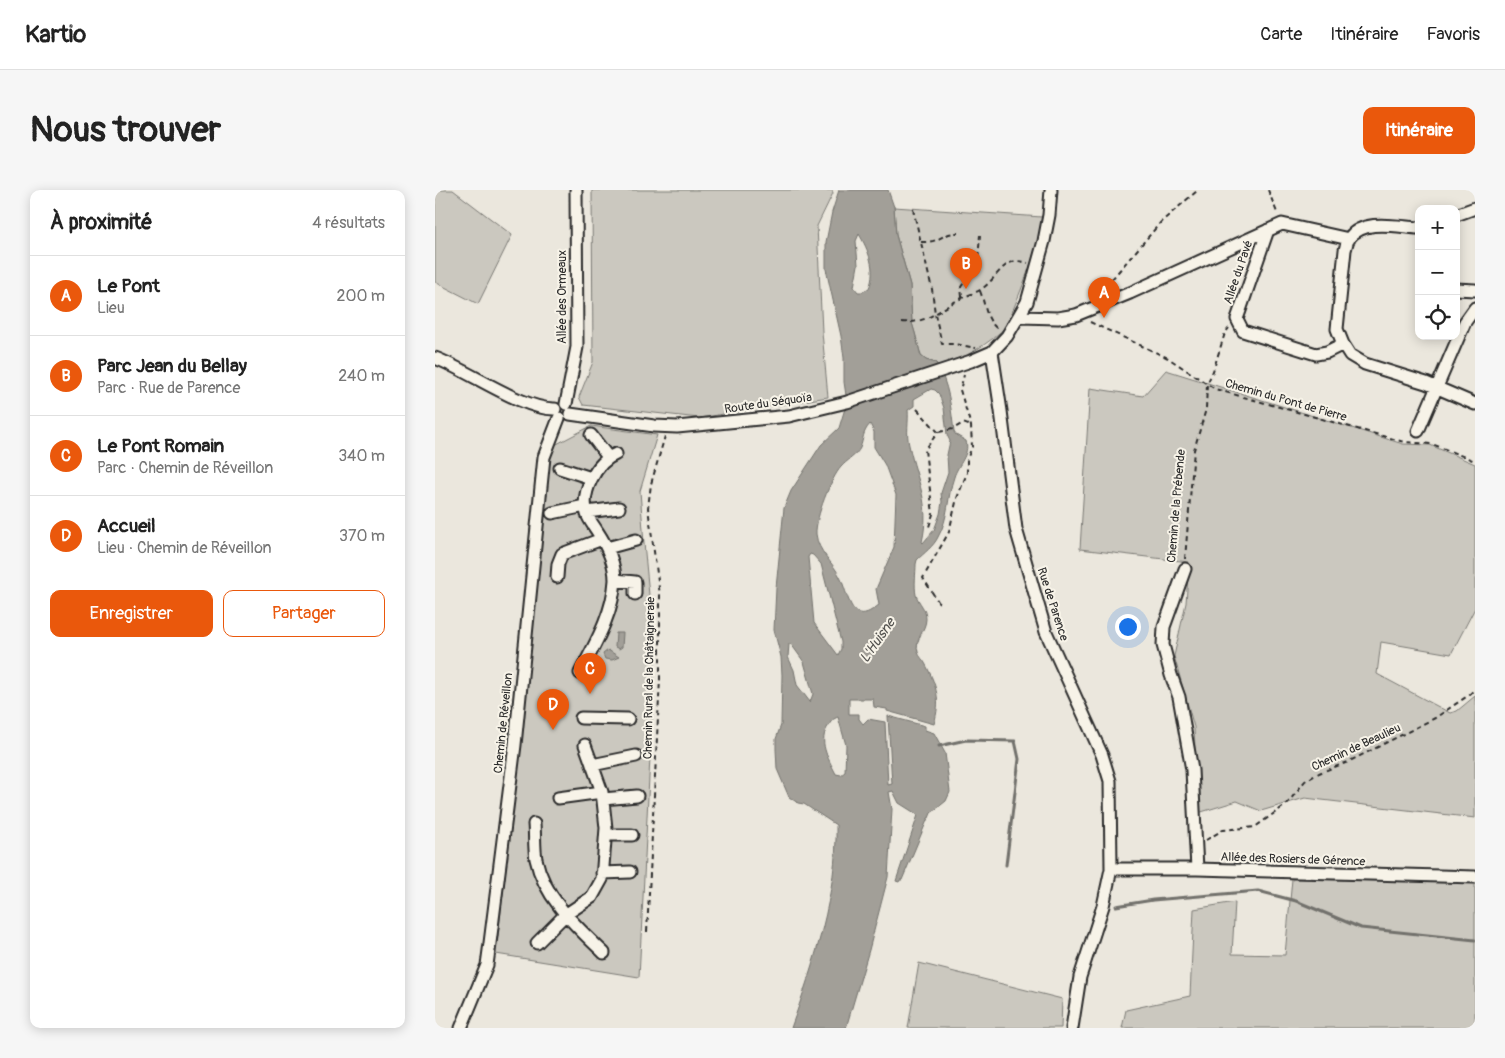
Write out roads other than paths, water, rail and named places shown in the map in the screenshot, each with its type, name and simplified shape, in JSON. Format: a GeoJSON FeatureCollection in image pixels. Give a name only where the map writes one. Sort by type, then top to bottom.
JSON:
{"type":"FeatureCollection","features":[{"type":"Feature","properties":{"kind":"street","name":"Allée des Ormeaux"},"geometry":{"type":"LineString","coordinates":[[563,411],[577,347],[576,190]]}},
{"type":"Feature","properties":{"kind":"street"},"geometry":{"type":"LineString","coordinates":[[977,360],[1007,336],[1027,302],[1038,265],[1049,215],[1051,190]]}},
{"type":"Feature","properties":{"kind":"street"},"geometry":{"type":"LineString","coordinates":[[1460,214],[1475,208]]}},
{"type":"Feature","properties":{"kind":"street","name":"Allée du Pavé"},"geometry":{"type":"LineString","coordinates":[[1343,344],[1327,352],[1316,354],[1243,331],[1237,319],[1268,230],[1282,224],[1349,239]]}},
{"type":"Feature","properties":{"kind":"street"},"geometry":{"type":"LineString","coordinates":[[1415,228],[1375,225],[1363,228],[1349,239],[1345,250],[1337,329],[1350,355],[1365,364],[1437,388],[1475,404]]}},
{"type":"Feature","properties":{"kind":"street"},"geometry":{"type":"LineString","coordinates":[[1019,317],[1058,318],[1076,316],[1268,230]]}},
{"type":"Feature","properties":{"kind":"street"},"geometry":{"type":"LineString","coordinates":[[1460,289],[1475,290]]}},
{"type":"Feature","properties":{"kind":"street"},"geometry":{"type":"LineString","coordinates":[[1418,430],[1437,388],[1461,320],[1475,308]]}},
{"type":"Feature","properties":{"kind":"street","name":"Route du Séquoïa"},"geometry":{"type":"LineString","coordinates":[[435,358],[526,403],[563,411],[668,427],[789,416],[833,406],[977,360]]}},
{"type":"Feature","properties":{"kind":"street","name":"Rue de Parence"},"geometry":{"type":"LineString","coordinates":[[977,360],[1001,411],[1013,508],[1021,547],[1046,632],[1102,755],[1110,780],[1111,869],[1103,906],[1080,977],[1072,1028]]}},
{"type":"Feature","properties":{"kind":"street","name":"Chemin de Réveillon"},"geometry":{"type":"LineString","coordinates":[[461,1028],[487,965],[515,745],[544,457],[563,411]]}},
{"type":"Feature","properties":{"kind":"street"},"geometry":{"type":"LineString","coordinates":[[580,673],[600,634],[611,607],[615,580],[613,564],[605,543],[586,509],[591,478],[612,456],[591,435]]}},
{"type":"Feature","properties":{"kind":"street"},"geometry":{"type":"LineString","coordinates":[[560,468],[591,478]]}},
{"type":"Feature","properties":{"kind":"street"},"geometry":{"type":"LineString","coordinates":[[553,513],[619,508]]}},
{"type":"Feature","properties":{"kind":"street"},"geometry":{"type":"LineString","coordinates":[[557,577],[558,564],[562,554],[605,543],[636,540]]}},
{"type":"Feature","properties":{"kind":"street","name":"Chemin de la Prébende"},"geometry":{"type":"LineString","coordinates":[[1185,569],[1164,627],[1163,645],[1179,697],[1192,770],[1197,869]]}},
{"type":"Feature","properties":{"kind":"street"},"geometry":{"type":"LineString","coordinates":[[635,594],[636,570]]}},
{"type":"Feature","properties":{"kind":"street"},"geometry":{"type":"LineString","coordinates":[[615,580],[635,582]]}},
{"type":"Feature","properties":{"kind":"street"},"geometry":{"type":"LineString","coordinates":[[581,718],[628,719]]}},
{"type":"Feature","properties":{"kind":"street"},"geometry":{"type":"LineString","coordinates":[[537,943],[565,915],[592,897],[602,879],[606,835],[603,796],[585,745]]}},
{"type":"Feature","properties":{"kind":"street"},"geometry":{"type":"LineString","coordinates":[[592,765],[636,756]]}},
{"type":"Feature","properties":{"kind":"street"},"geometry":{"type":"LineString","coordinates":[[558,798],[637,796]]}},
{"type":"Feature","properties":{"kind":"street"},"geometry":{"type":"LineString","coordinates":[[534,824],[536,860],[546,885],[565,915],[604,953]]}},
{"type":"Feature","properties":{"kind":"street"},"geometry":{"type":"LineString","coordinates":[[606,835],[632,835]]}},
{"type":"Feature","properties":{"kind":"street","name":"Allée des Rosiers de Gérence"},"geometry":{"type":"LineString","coordinates":[[1111,869],[1197,869],[1475,877]]}},
{"type":"Feature","properties":{"kind":"street"},"geometry":{"type":"LineString","coordinates":[[602,872],[631,872]]}},
{"type":"Feature","properties":{"kind":"water","name":"L'Huisne"},"geometry":{"type":"Polygon","coordinates":[[[839,190],[888,190],[894,207],[896,235],[910,285],[912,323],[921,356],[926,360],[936,363],[944,379],[949,396],[954,432],[966,441],[965,455],[954,477],[942,530],[929,549],[917,560],[916,564],[916,595],[925,612],[926,619],[917,648],[933,680],[937,694],[934,724],[887,711],[887,709],[874,707],[873,699],[849,699],[849,714],[859,714],[859,719],[863,724],[868,719],[885,722],[888,785],[892,784],[888,716],[925,726],[925,730],[934,733],[945,753],[950,792],[946,801],[931,813],[928,818],[902,880],[899,882],[896,881],[918,815],[899,803],[893,791],[889,792],[892,809],[888,877],[846,1028],[791,1028],[808,980],[823,928],[833,876],[836,825],[804,804],[798,803],[789,797],[777,769],[776,739],[781,725],[782,675],[781,657],[774,630],[776,588],[784,508],[791,491],[821,445],[839,428],[847,402],[841,336],[826,269],[826,242],[839,190]],[[859,234],[856,241],[858,265],[854,287],[858,292],[862,292],[869,288],[872,267],[859,234]],[[931,389],[914,399],[914,406],[908,410],[908,436],[924,504],[923,543],[934,530],[940,514],[941,493],[948,472],[947,455],[950,441],[947,435],[944,408],[939,394],[935,390],[931,389]],[[870,424],[859,451],[841,467],[828,489],[816,527],[817,540],[823,552],[840,577],[853,607],[859,613],[870,611],[879,605],[876,589],[894,547],[896,495],[885,465],[874,447],[874,432],[870,424]],[[810,554],[808,557],[814,623],[838,655],[841,649],[841,642],[821,564],[813,555],[810,554]],[[789,644],[788,657],[794,670],[797,685],[810,702],[813,694],[804,662],[791,644],[789,644]],[[838,717],[835,718],[826,731],[824,743],[827,756],[836,774],[841,775],[845,772],[846,745],[838,717]]]}},
{"type":"Feature","properties":{"kind":"water"},"geometry":{"type":"Polygon","coordinates":[[[616,633],[623,633],[622,647],[619,649],[615,647],[616,633]]]}},
{"type":"Feature","properties":{"kind":"water"},"geometry":{"type":"Polygon","coordinates":[[[608,650],[619,657],[612,660],[605,659],[603,654],[608,650]]]}},
{"type":"Feature","properties":{"kind":"waterway"},"geometry":{"type":"LineString","coordinates":[[939,746],[966,740],[1015,741],[1019,759],[1006,865]]}},
{"type":"Feature","properties":{"kind":"waterway"},"geometry":{"type":"LineString","coordinates":[[1116,906],[1153,900],[1258,891],[1296,901],[1361,928],[1475,940]]}},
{"type":"Feature","properties":{"kind":"place","name":"Parc Jean du Bellay"},"geometry":{"type":"Point","coordinates":[966,289]}},
{"type":"Feature","properties":{"kind":"place","name":"Le Pont"},"geometry":{"type":"Point","coordinates":[1104,318]}},
{"type":"Feature","properties":{"kind":"place","name":"Le Pont Romain"},"geometry":{"type":"Point","coordinates":[590,694]}},
{"type":"Feature","properties":{"kind":"place","name":"Accueil"},"geometry":{"type":"Point","coordinates":[553,730]}}]}
